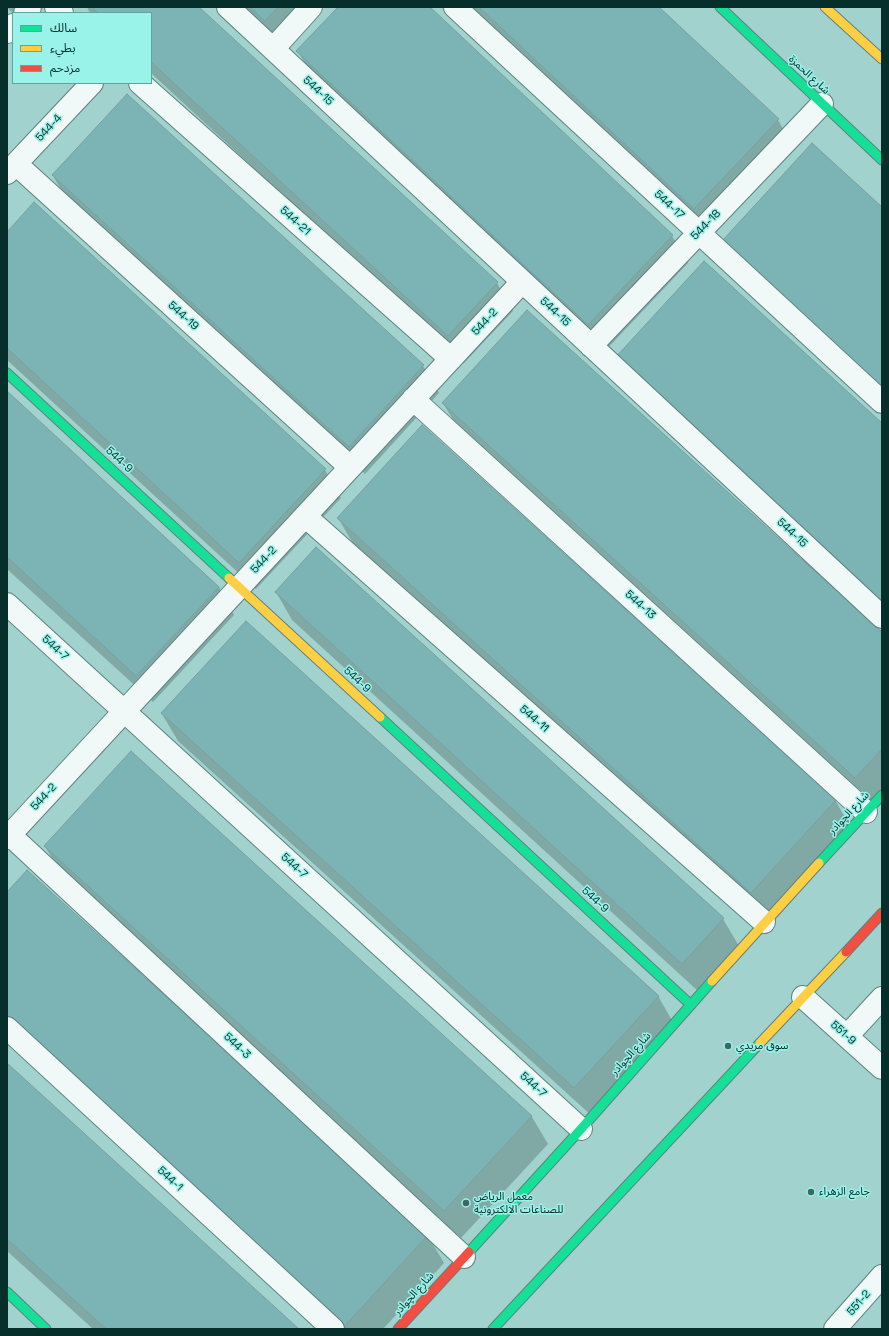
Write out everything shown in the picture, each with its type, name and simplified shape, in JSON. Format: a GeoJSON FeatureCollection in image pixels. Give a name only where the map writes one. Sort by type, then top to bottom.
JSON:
{"type":"FeatureCollection","features":[{"type":"Feature","properties":{"kind":"main road","name":"شارع الحمزة"},"geometry":{"type":"LineString","coordinates":[[720,7],[882,160]]}},
{"type":"Feature","properties":{"kind":"main road"},"geometry":{"type":"LineString","coordinates":[[825,7],[882,59]]}},
{"type":"Feature","properties":{"kind":"main road","name":"544-9"},"geometry":{"type":"LineString","coordinates":[[7,373],[691,1005]]}},
{"type":"Feature","properties":{"kind":"main road","name":"شارع الچوادر"},"geometry":{"type":"LineString","coordinates":[[398,1329],[581,1129],[764,922],[882,795]]}},
{"type":"Feature","properties":{"kind":"main road"},"geometry":{"type":"LineString","coordinates":[[493,1329],[882,913]]}},
{"type":"Feature","properties":{"kind":"main road"},"geometry":{"type":"LineString","coordinates":[[7,1292],[46,1329]]}},
{"type":"Feature","properties":{"kind":"street","name":"544-15"},"geometry":{"type":"LineString","coordinates":[[228,7],[882,617]]}},
{"type":"Feature","properties":{"kind":"street"},"geometry":{"type":"LineString","coordinates":[[272,49],[311,7]]}},
{"type":"Feature","properties":{"kind":"street","name":"544-17"},"geometry":{"type":"LineString","coordinates":[[455,7],[882,402]]}},
{"type":"Feature","properties":{"kind":"street","name":"544-4"},"geometry":{"type":"LineString","coordinates":[[12,169],[91,84]]}},
{"type":"Feature","properties":{"kind":"street","name":"544-21"},"geometry":{"type":"LineString","coordinates":[[141,84],[451,359]]}},
{"type":"Feature","properties":{"kind":"street","name":"544-18"},"geometry":{"type":"LineString","coordinates":[[591,346],[822,104]]}},
{"type":"Feature","properties":{"kind":"street","name":"544-19"},"geometry":{"type":"LineString","coordinates":[[12,169],[350,467]]}},
{"type":"Feature","properties":{"kind":"street","name":"544-2"},"geometry":{"type":"LineString","coordinates":[[8,836],[522,282]]}},
{"type":"Feature","properties":{"kind":"street","name":"544-13"},"geometry":{"type":"LineString","coordinates":[[413,399],[866,812]]}},
{"type":"Feature","properties":{"kind":"street","name":"544-11"},"geometry":{"type":"LineString","coordinates":[[305,516],[764,922]]}},
{"type":"Feature","properties":{"kind":"street","name":"544-7"},"geometry":{"type":"LineString","coordinates":[[7,604],[581,1129]]}},
{"type":"Feature","properties":{"kind":"street","name":"544-3"},"geometry":{"type":"LineString","coordinates":[[8,836],[464,1257]]}},
{"type":"Feature","properties":{"kind":"street","name":"551-9"},"geometry":{"type":"LineString","coordinates":[[803,997],[882,1068]]}},
{"type":"Feature","properties":{"kind":"street"},"geometry":{"type":"LineString","coordinates":[[846,1036],[882,998]]}},
{"type":"Feature","properties":{"kind":"street","name":"544-1"},"geometry":{"type":"LineString","coordinates":[[7,1028],[333,1329]]}},
{"type":"Feature","properties":{"kind":"street","name":"551-2"},"geometry":{"type":"LineString","coordinates":[[836,1329],[882,1276]]}},
{"type":"Feature","properties":{"kind":"building"},"geometry":{"type":"Polygon","coordinates":[[[92,7],[199,7],[498,282],[448,336],[152,63],[152,12],[97,12],[92,7]]]}},
{"type":"Feature","properties":{"kind":"building"},"geometry":{"type":"Polygon","coordinates":[[[250,7],[278,7],[265,21],[250,7]]]}},
{"type":"Feature","properties":{"kind":"building"},"geometry":{"type":"Polygon","coordinates":[[[338,7],[430,7],[673,235],[588,325],[296,51],[338,7]]]}},
{"type":"Feature","properties":{"kind":"building"},"geometry":{"type":"Polygon","coordinates":[[[479,7],[659,7],[779,119],[694,209],[479,7]]]}},
{"type":"Feature","properties":{"kind":"building"},"geometry":{"type":"Polygon","coordinates":[[[127,94],[424,365],[349,447],[52,175],[127,94]]]}},
{"type":"Feature","properties":{"kind":"building"},"geometry":{"type":"Polygon","coordinates":[[[812,143],[882,207],[882,387],[722,241],[812,143]]]}},
{"type":"Feature","properties":{"kind":"building"},"geometry":{"type":"Polygon","coordinates":[[[34,202],[326,469],[239,563],[7,348],[7,232],[34,202]]]}},
{"type":"Feature","properties":{"kind":"building"},"geometry":{"type":"Polygon","coordinates":[[[704,261],[882,423],[882,604],[614,359],[704,261]]]}},
{"type":"Feature","properties":{"kind":"building"},"geometry":{"type":"Polygon","coordinates":[[[527,310],[882,632],[882,749],[855,778],[442,403],[527,310]]]}},
{"type":"Feature","properties":{"kind":"building"},"geometry":{"type":"Polygon","coordinates":[[[7,391],[219,587],[136,676],[7,557],[7,391]]]}},
{"type":"Feature","properties":{"kind":"building"},"geometry":{"type":"Polygon","coordinates":[[[422,425],[836,800],[751,893],[337,518],[422,425]]]}},
{"type":"Feature","properties":{"kind":"building"},"geometry":{"type":"Polygon","coordinates":[[[316,547],[724,918],[682,964],[275,592],[316,547]]]}},
{"type":"Feature","properties":{"kind":"building"},"geometry":{"type":"Polygon","coordinates":[[[246,621],[659,996],[574,1088],[161,713],[246,621]]]}},
{"type":"Feature","properties":{"kind":"building"},"geometry":{"type":"Polygon","coordinates":[[[131,751],[532,1116],[444,1211],[44,846],[131,751]]]}},
{"type":"Feature","properties":{"kind":"building"},"geometry":{"type":"Polygon","coordinates":[[[27,870],[428,1235],[342,1329],[7,1027],[7,892],[27,870]]]}},
{"type":"Feature","properties":{"kind":"building"},"geometry":{"type":"Polygon","coordinates":[[[7,1063],[299,1329],[106,1329],[7,1239],[7,1063]]]}},
{"type":"Feature","properties":{"kind":"traffic: fast"},"geometry":{"type":"LineString","coordinates":[[720,7],[882,160]]}},
{"type":"Feature","properties":{"kind":"traffic: fast"},"geometry":{"type":"LineString","coordinates":[[7,373],[229,578]]}},
{"type":"Feature","properties":{"kind":"traffic: fast"},"geometry":{"type":"LineString","coordinates":[[380,717],[691,1005]]}},
{"type":"Feature","properties":{"kind":"traffic: fast"},"geometry":{"type":"LineString","coordinates":[[819,863],[882,795]]}},
{"type":"Feature","properties":{"kind":"traffic: fast"},"geometry":{"type":"LineString","coordinates":[[469,1252],[581,1129],[712,981]]}},
{"type":"Feature","properties":{"kind":"traffic: fast"},"geometry":{"type":"LineString","coordinates":[[493,1329],[760,1043]]}},
{"type":"Feature","properties":{"kind":"traffic: fast"},"geometry":{"type":"LineString","coordinates":[[7,1292],[46,1329]]}},
{"type":"Feature","properties":{"kind":"traffic: slow"},"geometry":{"type":"LineString","coordinates":[[825,7],[882,59]]}},
{"type":"Feature","properties":{"kind":"traffic: slow"},"geometry":{"type":"LineString","coordinates":[[229,578],[380,717]]}},
{"type":"Feature","properties":{"kind":"traffic: slow"},"geometry":{"type":"LineString","coordinates":[[712,981],[819,863]]}},
{"type":"Feature","properties":{"kind":"traffic: slow"},"geometry":{"type":"LineString","coordinates":[[760,1043],[846,952]]}},
{"type":"Feature","properties":{"kind":"traffic: jam"},"geometry":{"type":"LineString","coordinates":[[846,952],[882,913]]}},
{"type":"Feature","properties":{"kind":"traffic: jam"},"geometry":{"type":"LineString","coordinates":[[398,1329],[469,1252]]}},
{"type":"Feature","properties":{"kind":"place","name":"سوق مريدي"},"geometry":{"type":"Point","coordinates":[728,1046]}},
{"type":"Feature","properties":{"kind":"place","name":"جامع الزهراء"},"geometry":{"type":"Point","coordinates":[811,1192]}},
{"type":"Feature","properties":{"kind":"place","name":"معمل الرياض للصناعات الالكترونية"},"geometry":{"type":"Point","coordinates":[466,1203]}}]}
